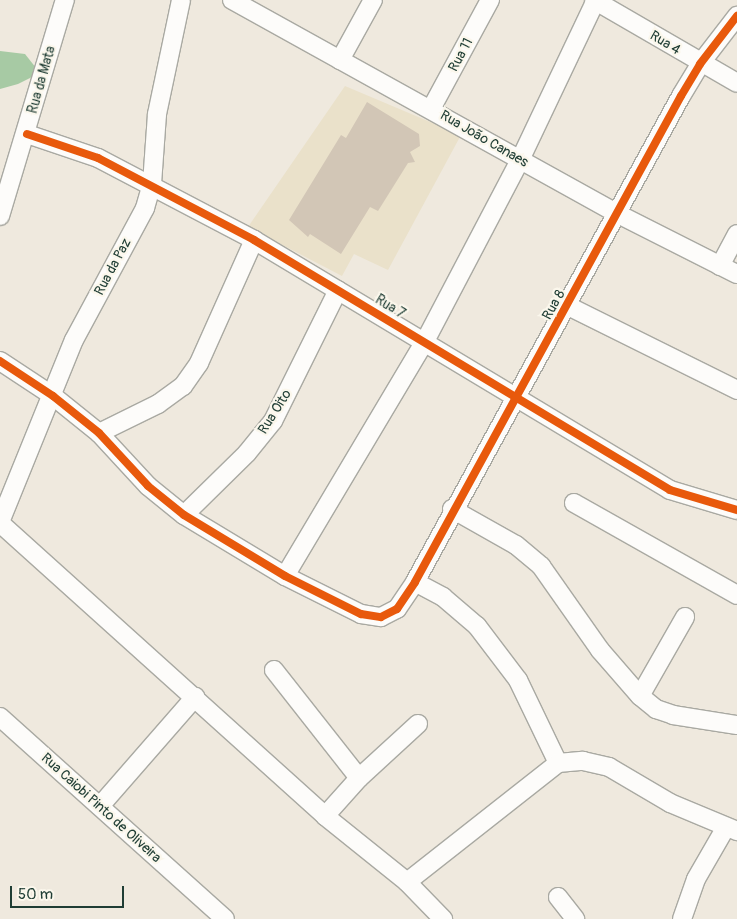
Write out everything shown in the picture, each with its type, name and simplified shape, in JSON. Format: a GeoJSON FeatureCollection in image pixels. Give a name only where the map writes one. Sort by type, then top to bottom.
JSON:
{"type":"FeatureCollection","features":[{"type":"Feature","properties":{"kind":"street","name":"Rua da Mata"},"geometry":{"type":"LineString","coordinates":[[0,216],[27,134],[65,0]]}},
{"type":"Feature","properties":{"kind":"street","name":"Rua da Paz"},"geometry":{"type":"LineString","coordinates":[[0,523],[53,396],[74,340],[145,208],[152,184],[157,114],[181,0]]}},
{"type":"Feature","properties":{"kind":"street","name":"Rua João Canaes"},"geometry":{"type":"LineString","coordinates":[[232,0],[618,214],[737,274]]}},
{"type":"Feature","properties":{"kind":"street"},"geometry":{"type":"LineString","coordinates":[[340,60],[373,0]]}},
{"type":"Feature","properties":{"kind":"street","name":"Rua 11"},"geometry":{"type":"LineString","coordinates":[[431,109],[490,0]]}},
{"type":"Feature","properties":{"kind":"street"},"geometry":{"type":"LineString","coordinates":[[0,362],[53,396],[98,433],[148,486],[184,515],[285,576],[424,343],[520,160],[595,0]]}},
{"type":"Feature","properties":{"kind":"street","name":"Rua 4"},"geometry":{"type":"LineString","coordinates":[[595,0],[700,64],[737,83]]}},
{"type":"Feature","properties":{"kind":"street","name":"Rua 8"},"geometry":{"type":"LineString","coordinates":[[285,576],[361,614],[381,617],[397,609],[415,582],[452,509],[517,400],[700,64],[737,16]]}},
{"type":"Feature","properties":{"kind":"street","name":"Rua 7"},"geometry":{"type":"LineString","coordinates":[[27,134],[98,158],[152,184],[254,240],[517,400],[670,490],[736,507]]}},
{"type":"Feature","properties":{"kind":"street"},"geometry":{"type":"LineString","coordinates":[[720,266],[737,234]]}},
{"type":"Feature","properties":{"kind":"street"},"geometry":{"type":"LineString","coordinates":[[98,433],[158,404],[183,386],[199,363],[254,240]]}},
{"type":"Feature","properties":{"kind":"street","name":"Rua Oito"},"geometry":{"type":"LineString","coordinates":[[184,515],[247,453],[273,421],[338,290]]}},
{"type":"Feature","properties":{"kind":"street"},"geometry":{"type":"LineString","coordinates":[[568,306],[737,390]]}},
{"type":"Feature","properties":{"kind":"street"},"geometry":{"type":"LineString","coordinates":[[574,503],[737,595]]}},
{"type":"Feature","properties":{"kind":"street"},"geometry":{"type":"LineString","coordinates":[[452,509],[516,545],[541,566],[600,650],[640,696],[656,709],[673,716],[737,725]]}},
{"type":"Feature","properties":{"kind":"street"},"geometry":{"type":"LineString","coordinates":[[0,523],[325,816],[407,882],[442,919]]}},
{"type":"Feature","properties":{"kind":"street"},"geometry":{"type":"LineString","coordinates":[[415,582],[443,597],[477,626],[518,680],[558,763]]}},
{"type":"Feature","properties":{"kind":"street"},"geometry":{"type":"LineString","coordinates":[[640,696],[685,617]]}},
{"type":"Feature","properties":{"kind":"street"},"geometry":{"type":"LineString","coordinates":[[274,670],[359,778]]}},
{"type":"Feature","properties":{"kind":"street"},"geometry":{"type":"LineString","coordinates":[[100,806],[195,697]]}},
{"type":"Feature","properties":{"kind":"street","name":"Rua Caiobi Pinto de Oliveira"},"geometry":{"type":"LineString","coordinates":[[0,717],[224,919]]}},
{"type":"Feature","properties":{"kind":"street"},"geometry":{"type":"LineString","coordinates":[[325,816],[359,778],[418,724]]}},
{"type":"Feature","properties":{"kind":"street"},"geometry":{"type":"LineString","coordinates":[[407,882],[558,763],[584,761],[609,767],[670,803],[731,829],[696,879],[682,919]]}},
{"type":"Feature","properties":{"kind":"street"},"geometry":{"type":"LineString","coordinates":[[558,897],[575,919]]}},
{"type":"Feature","properties":{"kind":"shaded area"},"geometry":{"type":"Polygon","coordinates":[[[345,86],[461,135],[388,270],[354,254],[342,276],[248,227],[345,86]]]}},
{"type":"Feature","properties":{"kind":"green space"},"geometry":{"type":"Polygon","coordinates":[[[0,51],[25,54],[40,73],[18,84],[0,89],[0,51]]]}},
{"type":"Feature","properties":{"kind":"building"},"geometry":{"type":"Polygon","coordinates":[[[367,102],[419,134],[420,146],[410,152],[415,162],[408,163],[378,211],[370,207],[341,254],[310,234],[308,237],[289,220],[341,135],[346,138],[367,102]]]}},
{"type":"Feature","properties":{"kind":"cycle path"},"geometry":{"type":"LineString","coordinates":[[0,361],[53,396],[99,433],[148,486],[184,515],[285,576],[361,614],[381,617],[397,609],[415,582],[681,96],[700,64],[737,16]]}},
{"type":"Feature","properties":{"kind":"cycle path"},"geometry":{"type":"LineString","coordinates":[[27,134],[98,158],[254,240],[670,490],[737,510]]}}]}
